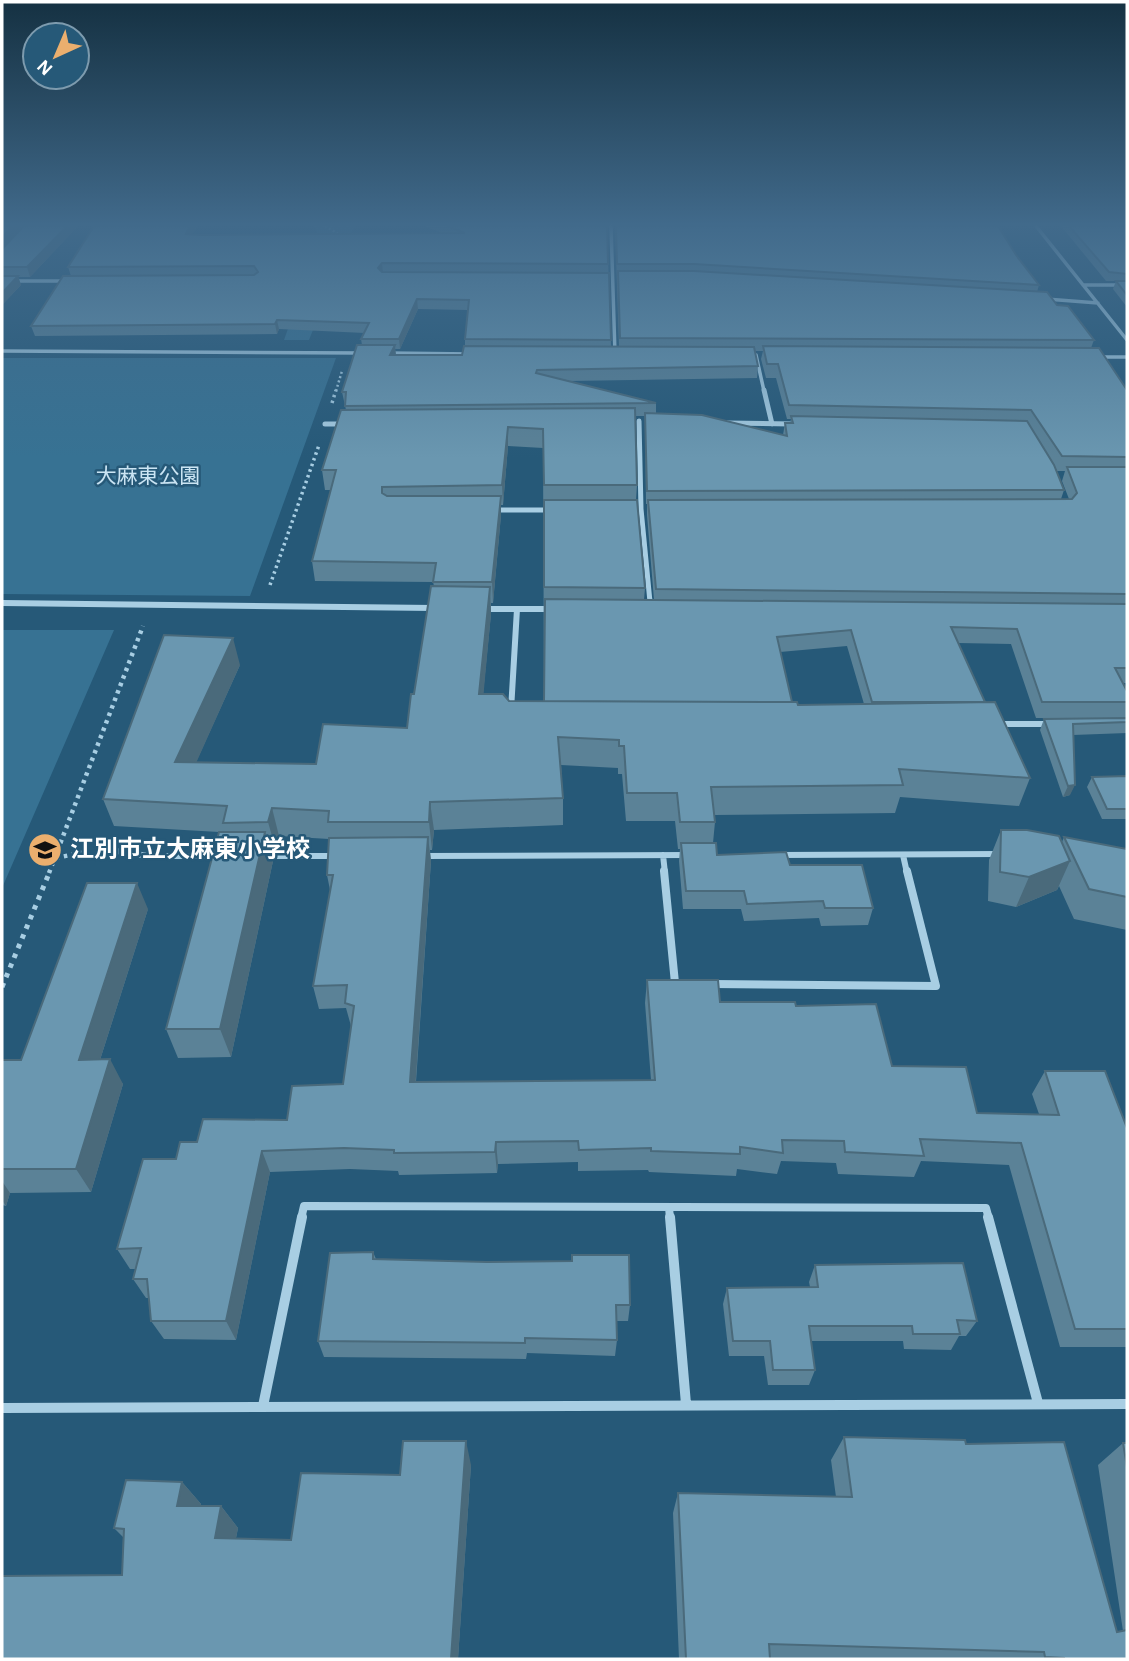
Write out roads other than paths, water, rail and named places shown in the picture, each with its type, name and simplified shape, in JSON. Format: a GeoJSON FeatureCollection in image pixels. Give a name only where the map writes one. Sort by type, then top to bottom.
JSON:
{"type":"FeatureCollection","features":[{"type":"Feature","properties":{"kind":"street"},"geometry":{"type":"LineString","coordinates":[[614,304],[615,354]]}},
{"type":"Feature","properties":{"kind":"street"},"geometry":{"type":"LineString","coordinates":[[1098,304],[1127,340]]}},
{"type":"Feature","properties":{"kind":"street"},"geometry":{"type":"LineString","coordinates":[[2,351],[374,353]]}},
{"type":"Feature","properties":{"kind":"street"},"geometry":{"type":"LineString","coordinates":[[387,353],[481,354]]}},
{"type":"Feature","properties":{"kind":"street"},"geometry":{"type":"LineString","coordinates":[[601,354],[627,354]]}},
{"type":"Feature","properties":{"kind":"street"},"geometry":{"type":"LineString","coordinates":[[743,355],[769,355]]}},
{"type":"Feature","properties":{"kind":"street"},"geometry":{"type":"LineString","coordinates":[[756,355],[772,424]]}},
{"type":"Feature","properties":{"kind":"street"},"geometry":{"type":"LineString","coordinates":[[1086,357],[1127,357]]}},
{"type":"Feature","properties":{"kind":"street"},"geometry":{"type":"LineString","coordinates":[[639,421],[640,509],[650,610]]}},
{"type":"Feature","properties":{"kind":"street"},"geometry":{"type":"LineString","coordinates":[[625,422],[652,422]]}},
{"type":"Feature","properties":{"kind":"street"},"geometry":{"type":"LineString","coordinates":[[719,423],[799,424]]}},
{"type":"Feature","properties":{"kind":"street"},"geometry":{"type":"LineString","coordinates":[[325,425],[352,424]]}},
{"type":"Feature","properties":{"kind":"street"},"geometry":{"type":"LineString","coordinates":[[487,510],[557,509]]}},
{"type":"Feature","properties":{"kind":"street"},"geometry":{"type":"LineString","coordinates":[[627,509],[654,509]]}},
{"type":"Feature","properties":{"kind":"street"},"geometry":{"type":"LineString","coordinates":[[2,603],[436,608]]}},
{"type":"Feature","properties":{"kind":"street"},"geometry":{"type":"LineString","coordinates":[[477,609],[557,610]]}},
{"type":"Feature","properties":{"kind":"street"},"geometry":{"type":"LineString","coordinates":[[510,723],[517,609]]}},
{"type":"Feature","properties":{"kind":"street"},"geometry":{"type":"LineString","coordinates":[[637,610],[664,611]]}},
{"type":"Feature","properties":{"kind":"street"},"geometry":{"type":"LineString","coordinates":[[990,724],[1059,724]]}},
{"type":"Feature","properties":{"kind":"street"},"geometry":{"type":"LineString","coordinates":[[104,849],[148,856],[231,856]]}},
{"type":"Feature","properties":{"kind":"street"},"geometry":{"type":"LineString","coordinates":[[770,855],[1015,854]]}},
{"type":"Feature","properties":{"kind":"street"},"geometry":{"type":"LineString","coordinates":[[663,855],[675,983],[687,984]]}},
{"type":"Feature","properties":{"kind":"street"},"geometry":{"type":"LineString","coordinates":[[412,856],[703,855]]}},
{"type":"Feature","properties":{"kind":"street"},"geometry":{"type":"LineString","coordinates":[[699,984],[936,986],[903,855]]}},
{"type":"Feature","properties":{"kind":"street"},"geometry":{"type":"LineString","coordinates":[[259,856],[343,856]]}},
{"type":"Feature","properties":{"kind":"street"},"geometry":{"type":"LineString","coordinates":[[263,1406],[304,1206],[986,1208],[1038,1403]]}},
{"type":"Feature","properties":{"kind":"street"},"geometry":{"type":"LineString","coordinates":[[669,1207],[686,1404]]}},
{"type":"Feature","properties":{"kind":"street"},"geometry":{"type":"LineString","coordinates":[[2,1408],[1127,1404]]}},
{"type":"Feature","properties":{"kind":"place","name":"江別市立大麻東小学校"},"geometry":{"type":"Point","coordinates":[45,850]}},
{"type":"Feature","properties":{"kind":"park label","name":"大麻東公園"},"geometry":{"type":"Point","coordinates":[148,476]}}]}
